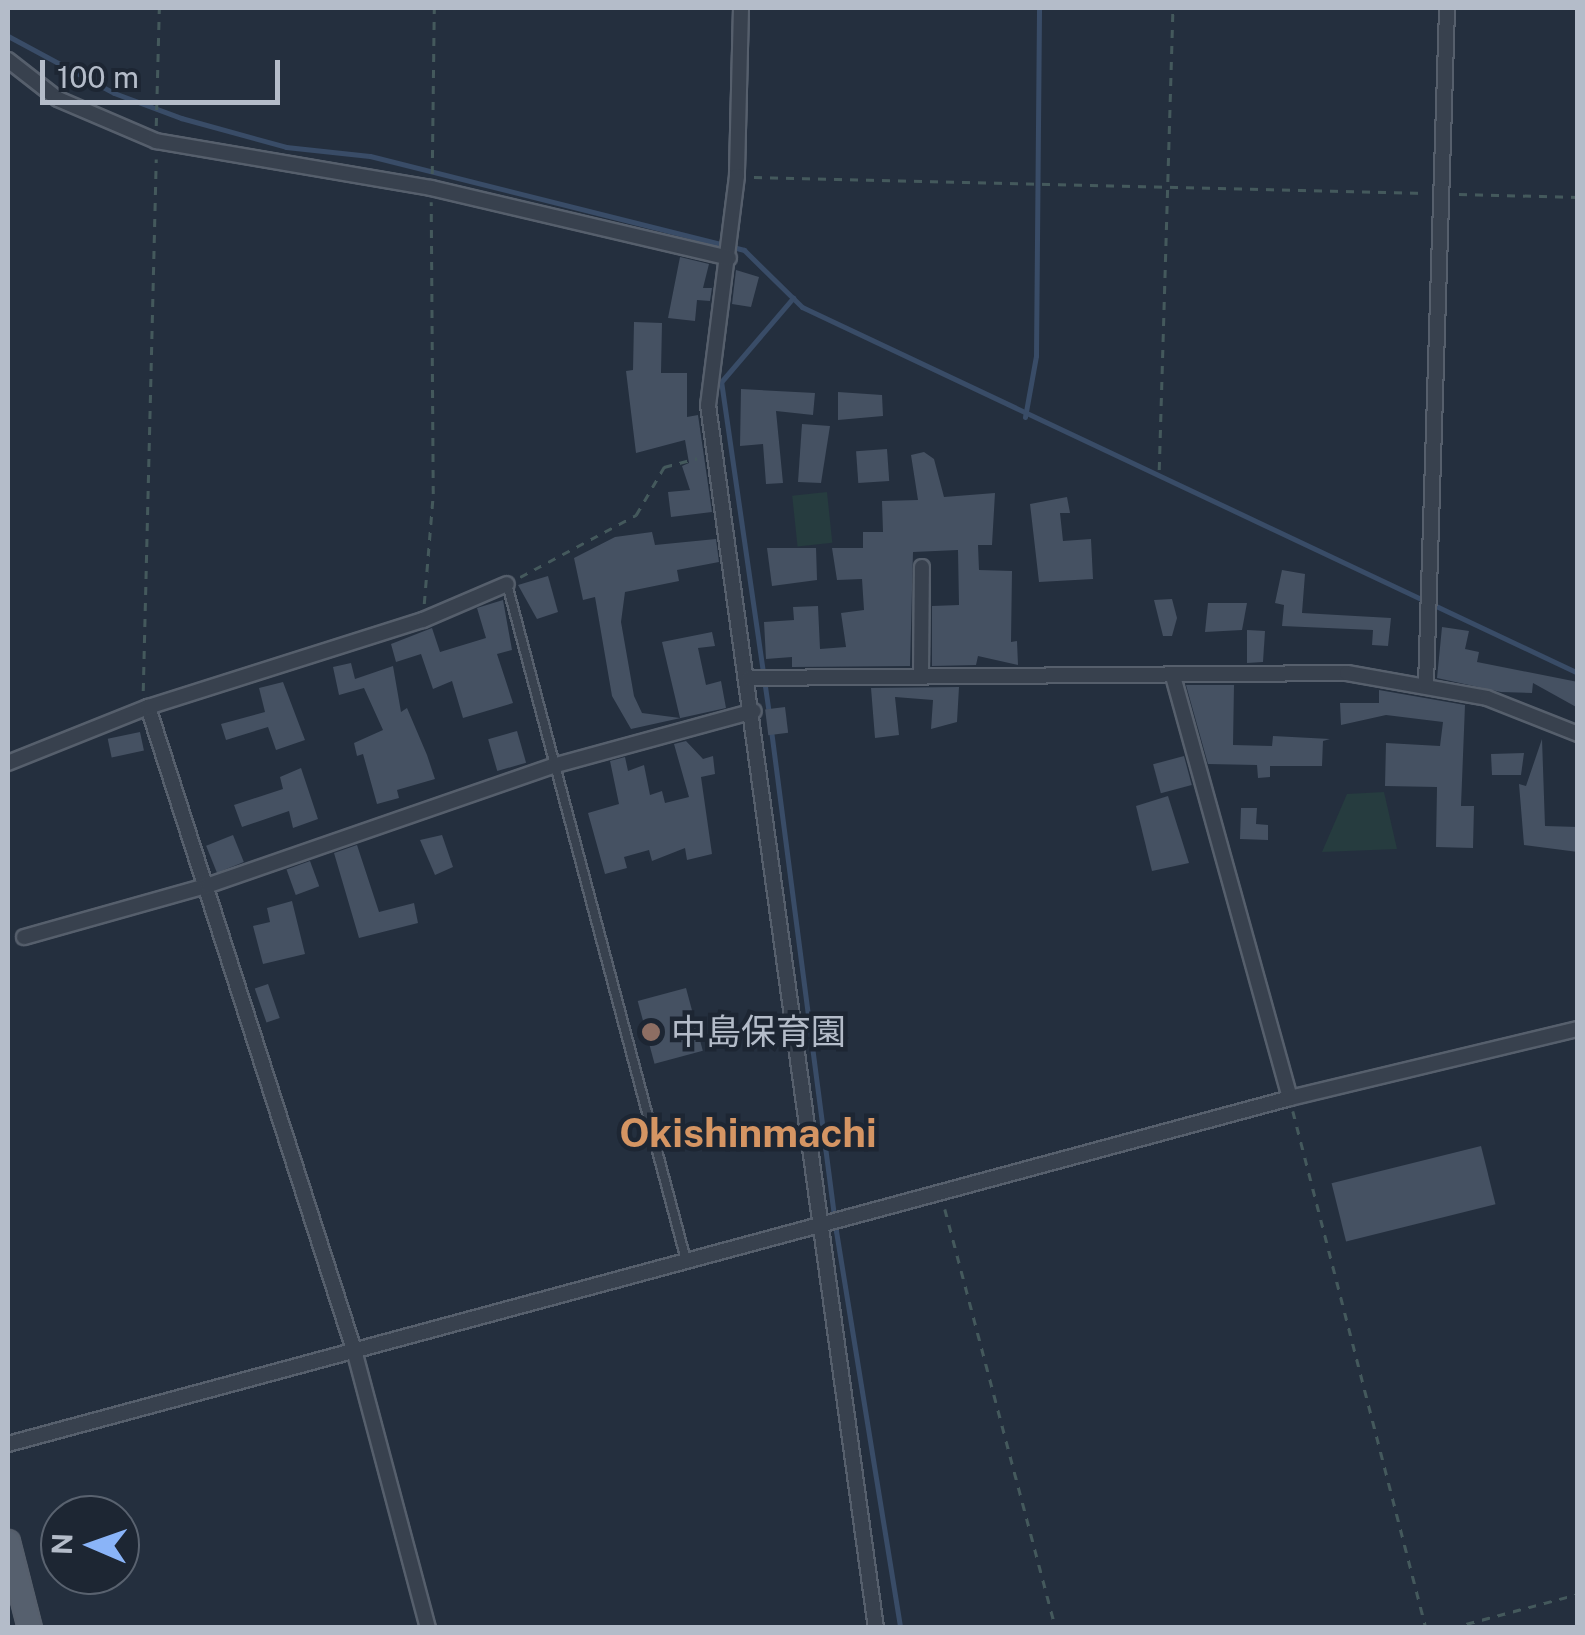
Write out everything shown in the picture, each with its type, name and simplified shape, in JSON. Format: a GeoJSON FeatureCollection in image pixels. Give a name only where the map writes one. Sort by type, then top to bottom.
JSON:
{"type":"FeatureCollection","features":[{"type":"Feature","properties":{"kind":"main road"},"geometry":{"type":"LineString","coordinates":[[8,1542],[30,1628]]}},
{"type":"Feature","properties":{"kind":"street"},"geometry":{"type":"LineString","coordinates":[[742,8],[737,176],[729,258],[709,369],[716,447],[876,1628]]}},
{"type":"Feature","properties":{"kind":"street"},"geometry":{"type":"LineString","coordinates":[[1426,685],[1433,617],[1447,8]]}},
{"type":"Feature","properties":{"kind":"street"},"geometry":{"type":"LineString","coordinates":[[8,60],[58,99],[156,141],[432,188],[729,258]]}},
{"type":"Feature","properties":{"kind":"street"},"geometry":{"type":"LineString","coordinates":[[920,672],[922,567]]}},
{"type":"Feature","properties":{"kind":"street"},"geometry":{"type":"LineString","coordinates":[[8,762],[148,708],[423,620],[507,584]]}},
{"type":"Feature","properties":{"kind":"street"},"geometry":{"type":"LineString","coordinates":[[749,678],[920,672],[1173,676],[1346,673],[1487,698],[1578,734]]}},
{"type":"Feature","properties":{"kind":"street"},"geometry":{"type":"LineString","coordinates":[[1173,676],[1290,1098]]}},
{"type":"Feature","properties":{"kind":"street"},"geometry":{"type":"LineString","coordinates":[[148,708],[210,885],[354,1350],[428,1628]]}},
{"type":"Feature","properties":{"kind":"street"},"geometry":{"type":"LineString","coordinates":[[24,937],[210,885],[553,766],[754,711]]}},
{"type":"Feature","properties":{"kind":"street"},"geometry":{"type":"LineString","coordinates":[[8,1444],[1290,1098],[1578,1028]]}},
{"type":"Feature","properties":{"kind":"lane"},"geometry":{"type":"LineString","coordinates":[[507,584],[686,1260]]}},
{"type":"Feature","properties":{"kind":"path"},"geometry":{"type":"LineString","coordinates":[[148,708],[143,691],[160,8]]}},
{"type":"Feature","properties":{"kind":"path"},"geometry":{"type":"LineString","coordinates":[[423,620],[433,494],[434,8]]}},
{"type":"Feature","properties":{"kind":"path"},"geometry":{"type":"LineString","coordinates":[[1159,470],[1172,8]]}},
{"type":"Feature","properties":{"kind":"path"},"geometry":{"type":"LineString","coordinates":[[737,176],[1578,197]]}},
{"type":"Feature","properties":{"kind":"path"},"geometry":{"type":"LineString","coordinates":[[507,584],[636,515],[664,467],[716,447]]}},
{"type":"Feature","properties":{"kind":"path"},"geometry":{"type":"LineString","coordinates":[[1290,1098],[1426,1628]]}},
{"type":"Feature","properties":{"kind":"path"},"geometry":{"type":"LineString","coordinates":[[940,1191],[1056,1628]]}},
{"type":"Feature","properties":{"kind":"path"},"geometry":{"type":"LineString","coordinates":[[1451,1628],[1578,1594]]}},
{"type":"Feature","properties":{"kind":"green space"},"geometry":{"type":"Polygon","coordinates":[[[827,492],[832,543],[798,546],[792,496],[827,492]]]}},
{"type":"Feature","properties":{"kind":"green space"},"geometry":{"type":"Polygon","coordinates":[[[1384,792],[1397,849],[1322,852],[1347,794],[1384,792]]]}},
{"type":"Feature","properties":{"kind":"building"},"geometry":{"type":"Polygon","coordinates":[[[680,257],[709,264],[703,288],[712,288],[710,301],[697,300],[695,321],[668,318],[680,257]]]}},
{"type":"Feature","properties":{"kind":"building"},"geometry":{"type":"Polygon","coordinates":[[[736,270],[759,277],[751,307],[732,304],[736,270]]]}},
{"type":"Feature","properties":{"kind":"building"},"geometry":{"type":"Polygon","coordinates":[[[634,322],[662,323],[661,373],[687,373],[687,417],[698,415],[712,512],[671,517],[668,492],[690,490],[682,466],[689,463],[685,440],[636,453],[626,371],[633,370],[634,322]]]}},
{"type":"Feature","properties":{"kind":"building"},"geometry":{"type":"Polygon","coordinates":[[[741,389],[815,393],[813,415],[776,411],[783,483],[766,484],[763,444],[740,446],[741,389]]]}},
{"type":"Feature","properties":{"kind":"building"},"geometry":{"type":"Polygon","coordinates":[[[838,392],[882,395],[883,416],[838,420],[838,392]]]}},
{"type":"Feature","properties":{"kind":"building"},"geometry":{"type":"Polygon","coordinates":[[[802,424],[830,426],[821,483],[798,482],[802,424]]]}},
{"type":"Feature","properties":{"kind":"building"},"geometry":{"type":"Polygon","coordinates":[[[887,449],[889,481],[858,483],[856,451],[887,449]]]}},
{"type":"Feature","properties":{"kind":"building"},"geometry":{"type":"Polygon","coordinates":[[[924,452],[934,459],[944,497],[995,493],[992,545],[978,545],[979,570],[1012,571],[1011,642],[1017,641],[1018,665],[978,656],[976,665],[932,666],[932,606],[959,605],[958,550],[913,552],[910,666],[792,667],[792,657],[766,659],[764,622],[794,620],[793,607],[818,606],[820,649],[846,647],[841,613],[864,610],[862,579],[837,580],[832,548],[863,548],[863,532],[883,532],[882,501],[918,500],[911,455],[924,452]]]}},
{"type":"Feature","properties":{"kind":"building"},"geometry":{"type":"Polygon","coordinates":[[[1067,497],[1070,513],[1060,513],[1063,541],[1091,539],[1093,579],[1039,582],[1030,504],[1067,497]]]}},
{"type":"Feature","properties":{"kind":"building"},"geometry":{"type":"Polygon","coordinates":[[[652,532],[655,545],[716,539],[719,562],[677,570],[679,581],[625,592],[621,622],[634,696],[642,713],[680,718],[662,642],[712,632],[715,646],[698,648],[706,685],[721,681],[726,708],[631,729],[612,696],[595,597],[583,600],[574,558],[615,537],[652,532]]]}},
{"type":"Feature","properties":{"kind":"building"},"geometry":{"type":"Polygon","coordinates":[[[767,548],[816,548],[817,580],[772,586],[767,548]]]}},
{"type":"Feature","properties":{"kind":"building"},"geometry":{"type":"Polygon","coordinates":[[[1282,570],[1305,574],[1302,613],[1391,618],[1388,646],[1372,645],[1373,630],[1282,626],[1284,605],[1275,603],[1282,570]]]}},
{"type":"Feature","properties":{"kind":"building"},"geometry":{"type":"Polygon","coordinates":[[[548,576],[558,612],[537,619],[518,585],[548,576]]]}},
{"type":"Feature","properties":{"kind":"building"},"geometry":{"type":"Polygon","coordinates":[[[1172,599],[1177,618],[1172,636],[1163,636],[1154,600],[1172,599]]]}},
{"type":"Feature","properties":{"kind":"building"},"geometry":{"type":"Polygon","coordinates":[[[503,600],[512,650],[497,654],[513,703],[463,718],[452,681],[433,689],[421,654],[396,662],[391,644],[432,628],[440,652],[486,638],[477,608],[503,600]]]}},
{"type":"Feature","properties":{"kind":"building"},"geometry":{"type":"Polygon","coordinates":[[[1208,603],[1247,603],[1242,630],[1205,632],[1208,603]]]}},
{"type":"Feature","properties":{"kind":"building"},"geometry":{"type":"Polygon","coordinates":[[[1442,627],[1469,631],[1465,649],[1479,652],[1477,662],[1578,682],[1578,708],[1533,683],[1532,693],[1501,692],[1437,678],[1442,627]]]}},
{"type":"Feature","properties":{"kind":"building"},"geometry":{"type":"Polygon","coordinates":[[[1247,630],[1265,631],[1263,662],[1247,663],[1247,630]]]}},
{"type":"Feature","properties":{"kind":"building"},"geometry":{"type":"Polygon","coordinates":[[[351,663],[355,679],[393,666],[401,712],[407,708],[435,779],[397,790],[399,798],[377,804],[363,754],[357,756],[354,743],[383,730],[364,688],[339,695],[333,667],[351,663]]]}},
{"type":"Feature","properties":{"kind":"building"},"geometry":{"type":"Polygon","coordinates":[[[283,682],[305,740],[276,750],[268,727],[226,740],[221,724],[265,712],[259,688],[283,682]]]}},
{"type":"Feature","properties":{"kind":"building"},"geometry":{"type":"Polygon","coordinates":[[[1186,685],[1234,685],[1233,745],[1272,746],[1273,736],[1330,739],[1323,741],[1322,766],[1270,766],[1270,777],[1258,778],[1257,765],[1208,764],[1186,685]]]}},
{"type":"Feature","properties":{"kind":"building"},"geometry":{"type":"Polygon","coordinates":[[[959,687],[957,722],[931,729],[933,700],[895,697],[899,735],[875,738],[871,688],[959,687]]]}},
{"type":"Feature","properties":{"kind":"building"},"geometry":{"type":"Polygon","coordinates":[[[1379,690],[1465,705],[1461,806],[1474,806],[1473,848],[1436,847],[1437,787],[1385,786],[1386,743],[1440,746],[1443,722],[1386,715],[1341,725],[1340,703],[1379,703],[1379,690]]]}},
{"type":"Feature","properties":{"kind":"building"},"geometry":{"type":"Polygon","coordinates":[[[785,707],[788,733],[768,735],[765,709],[785,707]]]}},
{"type":"Feature","properties":{"kind":"building"},"geometry":{"type":"Polygon","coordinates":[[[517,731],[526,763],[497,771],[488,739],[517,731]]]}},
{"type":"Feature","properties":{"kind":"building"},"geometry":{"type":"Polygon","coordinates":[[[140,732],[144,751],[112,757],[108,739],[140,732]]]}},
{"type":"Feature","properties":{"kind":"building"},"geometry":{"type":"Polygon","coordinates":[[[1542,739],[1545,826],[1578,827],[1578,852],[1524,845],[1519,784],[1526,786],[1542,739]]]}},
{"type":"Feature","properties":{"kind":"building"},"geometry":{"type":"Polygon","coordinates":[[[686,741],[703,759],[713,756],[715,774],[701,777],[712,854],[687,860],[685,848],[652,861],[649,850],[624,857],[627,868],[605,874],[588,813],[619,804],[610,761],[625,757],[628,771],[644,765],[650,795],[662,791],[665,803],[689,797],[674,744],[686,741]]]}},
{"type":"Feature","properties":{"kind":"building"},"geometry":{"type":"Polygon","coordinates":[[[1524,753],[1521,775],[1492,775],[1491,754],[1524,753]]]}},
{"type":"Feature","properties":{"kind":"building"},"geometry":{"type":"Polygon","coordinates":[[[1184,756],[1192,785],[1161,793],[1153,764],[1184,756]]]}},
{"type":"Feature","properties":{"kind":"building"},"geometry":{"type":"Polygon","coordinates":[[[301,768],[318,819],[293,828],[289,811],[242,827],[234,805],[283,789],[280,777],[301,768]]]}},
{"type":"Feature","properties":{"kind":"building"},"geometry":{"type":"Polygon","coordinates":[[[1168,796],[1189,863],[1152,871],[1136,806],[1168,796]]]}},
{"type":"Feature","properties":{"kind":"building"},"geometry":{"type":"Polygon","coordinates":[[[1241,808],[1257,808],[1256,824],[1268,825],[1268,840],[1240,839],[1241,808]]]}},
{"type":"Feature","properties":{"kind":"building"},"geometry":{"type":"Polygon","coordinates":[[[233,835],[244,862],[217,873],[206,846],[233,835]]]}},
{"type":"Feature","properties":{"kind":"building"},"geometry":{"type":"Polygon","coordinates":[[[442,835],[453,867],[435,875],[420,840],[442,835]]]}},
{"type":"Feature","properties":{"kind":"building"},"geometry":{"type":"Polygon","coordinates":[[[357,845],[379,912],[414,903],[418,923],[359,938],[334,853],[357,845]]]}},
{"type":"Feature","properties":{"kind":"building"},"geometry":{"type":"Polygon","coordinates":[[[310,861],[319,886],[296,895],[287,870],[310,861]]]}},
{"type":"Feature","properties":{"kind":"building"},"geometry":{"type":"Polygon","coordinates":[[[292,901],[305,954],[263,964],[253,926],[270,922],[267,908],[292,901]]]}},
{"type":"Feature","properties":{"kind":"building"},"geometry":{"type":"Polygon","coordinates":[[[268,984],[280,1018],[266,1023],[255,989],[268,984]]]}},
{"type":"Feature","properties":{"kind":"building"},"geometry":{"type":"Polygon","coordinates":[[[686,988],[703,1051],[655,1064],[638,1001],[686,988]]]}},
{"type":"Feature","properties":{"kind":"building"},"geometry":{"type":"Polygon","coordinates":[[[1481,1146],[1496,1204],[1346,1241],[1332,1183],[1481,1146]]]}},
{"type":"Feature","properties":{"kind":"waterway"},"geometry":{"type":"LineString","coordinates":[[1025,417],[1036,356],[1039,8]]}},
{"type":"Feature","properties":{"kind":"waterway"},"geometry":{"type":"LineString","coordinates":[[8,36],[114,93],[181,118],[286,147],[370,156]]}},
{"type":"Feature","properties":{"kind":"waterway"},"geometry":{"type":"LineString","coordinates":[[370,156],[744,250],[802,307],[1578,673]]}},
{"type":"Feature","properties":{"kind":"waterway"},"geometry":{"type":"LineString","coordinates":[[769,714],[721,382],[793,298]]}},
{"type":"Feature","properties":{"kind":"waterway"},"geometry":{"type":"LineString","coordinates":[[771,730],[836,1231],[900,1628]]}},
{"type":"Feature","properties":{"kind":"place","name":"中島保育園"},"geometry":{"type":"Point","coordinates":[651,1032]}},
{"type":"Feature","properties":{"kind":"district","name":"Okishinmachi"},"geometry":{"type":"Point","coordinates":[748,1133]}}]}
